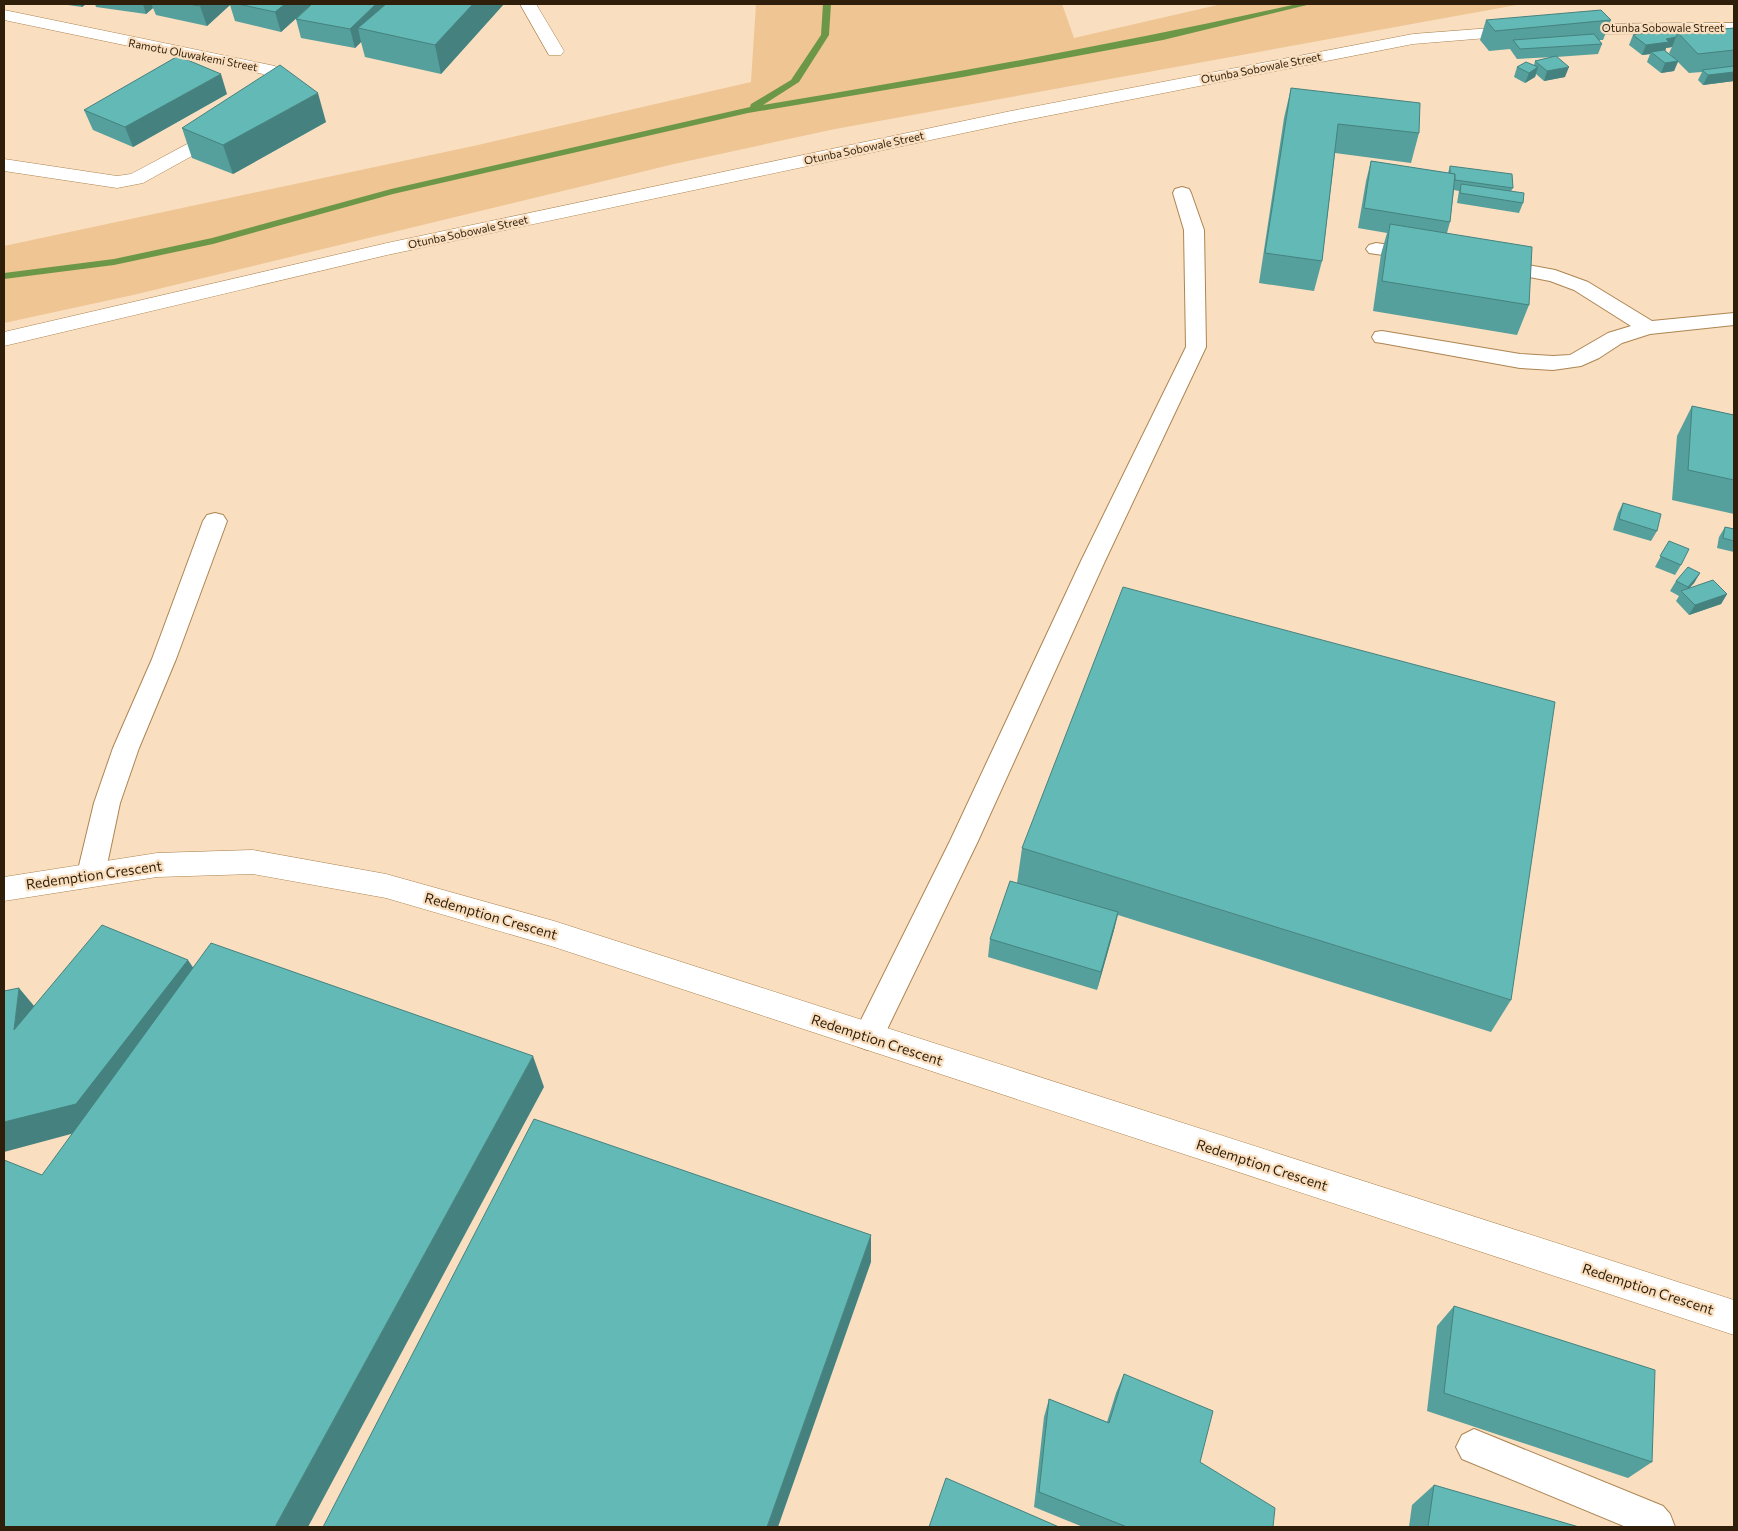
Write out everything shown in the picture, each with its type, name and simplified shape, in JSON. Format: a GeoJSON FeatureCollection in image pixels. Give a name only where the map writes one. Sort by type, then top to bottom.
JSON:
{"type":"FeatureCollection","features":[{"type":"Feature","properties":{"kind":"street"},"geometry":{"type":"LineString","coordinates":[[528,4],[555,51]]}},
{"type":"Feature","properties":{"kind":"street","name":"Ramotu Oluwakemi Street"},"geometry":{"type":"LineString","coordinates":[[4,16],[269,70],[277,78],[279,88],[245,118],[136,179],[117,182],[4,165]]}},
{"type":"Feature","properties":{"kind":"street","name":"Otunba Sobowale Street"},"geometry":{"type":"LineString","coordinates":[[4,339],[387,249],[1011,117],[1413,39],[1545,29],[1734,28]]}},
{"type":"Feature","properties":{"kind":"street","name":"Redemption Crescent"},"geometry":{"type":"LineString","coordinates":[[4,888],[157,865],[253,862],[386,886],[554,934],[1734,1318]]}},
{"type":"Feature","properties":{"kind":"lane"},"geometry":{"type":"LineString","coordinates":[[868,1037],[964,841],[1093,561],[1196,347],[1194,230],[1182,193]]}},
{"type":"Feature","properties":{"kind":"lane"},"geometry":{"type":"LineString","coordinates":[[1376,249],[1434,257]]}},
{"type":"Feature","properties":{"kind":"lane"},"geometry":{"type":"LineString","coordinates":[[1472,262],[1530,270],[1555,276],[1582,286],[1648,328]]}},
{"type":"Feature","properties":{"kind":"lane"},"geometry":{"type":"LineString","coordinates":[[1382,337],[1520,361],[1553,363],[1574,361],[1592,353],[1615,338],[1648,328],[1734,319]]}},
{"type":"Feature","properties":{"kind":"lane"},"geometry":{"type":"LineString","coordinates":[[91,874],[107,803],[123,757],[164,659],[215,521]]}},
{"type":"Feature","properties":{"kind":"lane"},"geometry":{"type":"LineString","coordinates":[[1474,1447],[1650,1519],[1657,1527]]}},
{"type":"Feature","properties":{"kind":"shaded area"},"geometry":{"type":"Polygon","coordinates":[[[756,4],[1062,4],[1074,38],[1222,4],[1522,4],[835,129],[674,164],[133,295],[4,323],[4,246],[478,145],[751,82],[756,4]]]}},
{"type":"Feature","properties":{"kind":"building"},"geometry":{"type":"Polygon","coordinates":[[[238,4],[285,4],[275,12],[238,4]]]}},
{"type":"Feature","properties":{"kind":"building"},"geometry":{"type":"Polygon","coordinates":[[[312,4],[376,4],[350,29],[296,19],[312,4]]]}},
{"type":"Feature","properties":{"kind":"building"},"geometry":{"type":"Polygon","coordinates":[[[386,4],[473,4],[435,45],[358,28],[386,4]]]}},
{"type":"Feature","properties":{"kind":"building"},"geometry":{"type":"Polygon","coordinates":[[[1601,10],[1611,20],[1495,31],[1486,20],[1601,10]]]}},
{"type":"Feature","properties":{"kind":"building"},"geometry":{"type":"Polygon","coordinates":[[[1682,27],[1689,32],[1678,33],[1676,37],[1666,39],[1669,42],[1646,45],[1633,35],[1682,27]]]}},
{"type":"Feature","properties":{"kind":"building"},"geometry":{"type":"Polygon","coordinates":[[[1734,28],[1734,50],[1698,54],[1678,33],[1734,28]]]}},
{"type":"Feature","properties":{"kind":"building"},"geometry":{"type":"Polygon","coordinates":[[[1594,34],[1602,44],[1520,49],[1513,40],[1594,34]]]}},
{"type":"Feature","properties":{"kind":"building"},"geometry":{"type":"Polygon","coordinates":[[[1664,50],[1678,61],[1665,63],[1651,52],[1664,50]]]}},
{"type":"Feature","properties":{"kind":"building"},"geometry":{"type":"Polygon","coordinates":[[[178,56],[221,74],[125,127],[84,110],[178,56]]]}},
{"type":"Feature","properties":{"kind":"building"},"geometry":{"type":"Polygon","coordinates":[[[1556,56],[1569,67],[1547,71],[1535,61],[1556,56]]]}},
{"type":"Feature","properties":{"kind":"building"},"geometry":{"type":"Polygon","coordinates":[[[1526,62],[1538,67],[1529,73],[1517,67],[1526,62]]]}},
{"type":"Feature","properties":{"kind":"building"},"geometry":{"type":"Polygon","coordinates":[[[280,65],[318,93],[223,145],[182,128],[280,65]]]}},
{"type":"Feature","properties":{"kind":"building"},"geometry":{"type":"Polygon","coordinates":[[[1734,66],[1734,72],[1708,75],[1702,70],[1734,66]]]}},
{"type":"Feature","properties":{"kind":"building"},"geometry":{"type":"Polygon","coordinates":[[[1291,88],[1420,103],[1419,133],[1338,124],[1322,261],[1265,253],[1291,88]]]}},
{"type":"Feature","properties":{"kind":"building"},"geometry":{"type":"Polygon","coordinates":[[[1371,161],[1455,174],[1450,222],[1364,208],[1371,161]]]}},
{"type":"Feature","properties":{"kind":"building"},"geometry":{"type":"Polygon","coordinates":[[[1450,166],[1512,174],[1513,188],[1455,180],[1455,174],[1450,173],[1450,166]]]}},
{"type":"Feature","properties":{"kind":"building"},"geometry":{"type":"Polygon","coordinates":[[[1461,184],[1524,193],[1523,203],[1460,193],[1461,184]]]}},
{"type":"Feature","properties":{"kind":"building"},"geometry":{"type":"Polygon","coordinates":[[[1390,224],[1532,247],[1529,305],[1382,281],[1390,224]]]}},
{"type":"Feature","properties":{"kind":"building"},"geometry":{"type":"Polygon","coordinates":[[[1692,406],[1734,415],[1734,480],[1688,470],[1692,406]]]}},
{"type":"Feature","properties":{"kind":"building"},"geometry":{"type":"Polygon","coordinates":[[[1623,503],[1661,514],[1657,531],[1619,519],[1623,503]]]}},
{"type":"Feature","properties":{"kind":"building"},"geometry":{"type":"Polygon","coordinates":[[[1725,527],[1734,529],[1734,541],[1723,538],[1725,527]]]}},
{"type":"Feature","properties":{"kind":"building"},"geometry":{"type":"Polygon","coordinates":[[[1669,541],[1689,549],[1681,565],[1660,556],[1669,541]]]}},
{"type":"Feature","properties":{"kind":"building"},"geometry":{"type":"Polygon","coordinates":[[[1688,567],[1700,573],[1688,587],[1676,581],[1688,567]]]}},
{"type":"Feature","properties":{"kind":"building"},"geometry":{"type":"Polygon","coordinates":[[[1713,580],[1727,594],[1695,605],[1681,591],[1713,580]]]}},
{"type":"Feature","properties":{"kind":"building"},"geometry":{"type":"Polygon","coordinates":[[[1123,587],[1555,702],[1511,1000],[1022,848],[1123,587]]]}},
{"type":"Feature","properties":{"kind":"building"},"geometry":{"type":"Polygon","coordinates":[[[1010,881],[1118,912],[1101,972],[990,939],[1010,881]]]}},
{"type":"Feature","properties":{"kind":"building"},"geometry":{"type":"Polygon","coordinates":[[[102,925],[188,960],[76,1104],[4,1122],[4,991],[19,988],[14,1030],[102,925]]]}},
{"type":"Feature","properties":{"kind":"building"},"geometry":{"type":"Polygon","coordinates":[[[211,943],[533,1056],[275,1527],[4,1527],[4,1160],[42,1175],[211,943]]]}},
{"type":"Feature","properties":{"kind":"building"},"geometry":{"type":"Polygon","coordinates":[[[534,1119],[871,1235],[767,1527],[323,1527],[534,1119]]]}},
{"type":"Feature","properties":{"kind":"building"},"geometry":{"type":"Polygon","coordinates":[[[1454,1306],[1655,1370],[1652,1462],[1444,1393],[1454,1306]]]}},
{"type":"Feature","properties":{"kind":"building"},"geometry":{"type":"Polygon","coordinates":[[[1124,1374],[1213,1411],[1200,1462],[1275,1508],[1273,1527],[1127,1527],[1039,1492],[1049,1399],[1109,1423],[1124,1374]]]}},
{"type":"Feature","properties":{"kind":"building"},"geometry":{"type":"Polygon","coordinates":[[[946,1478],[1059,1527],[929,1527],[946,1478]]]}},
{"type":"Feature","properties":{"kind":"building"},"geometry":{"type":"Polygon","coordinates":[[[1434,1485],[1579,1527],[1428,1527],[1434,1485]]]}},
{"type":"Feature","properties":{"kind":"waterway"},"geometry":{"type":"LineString","coordinates":[[754,106],[794,82],[825,35],[827,4]]}},
{"type":"Feature","properties":{"kind":"waterway"},"geometry":{"type":"LineString","coordinates":[[4,276],[114,262],[213,241],[391,192],[748,110],[963,74],[1163,37],[1307,4]]}}]}
